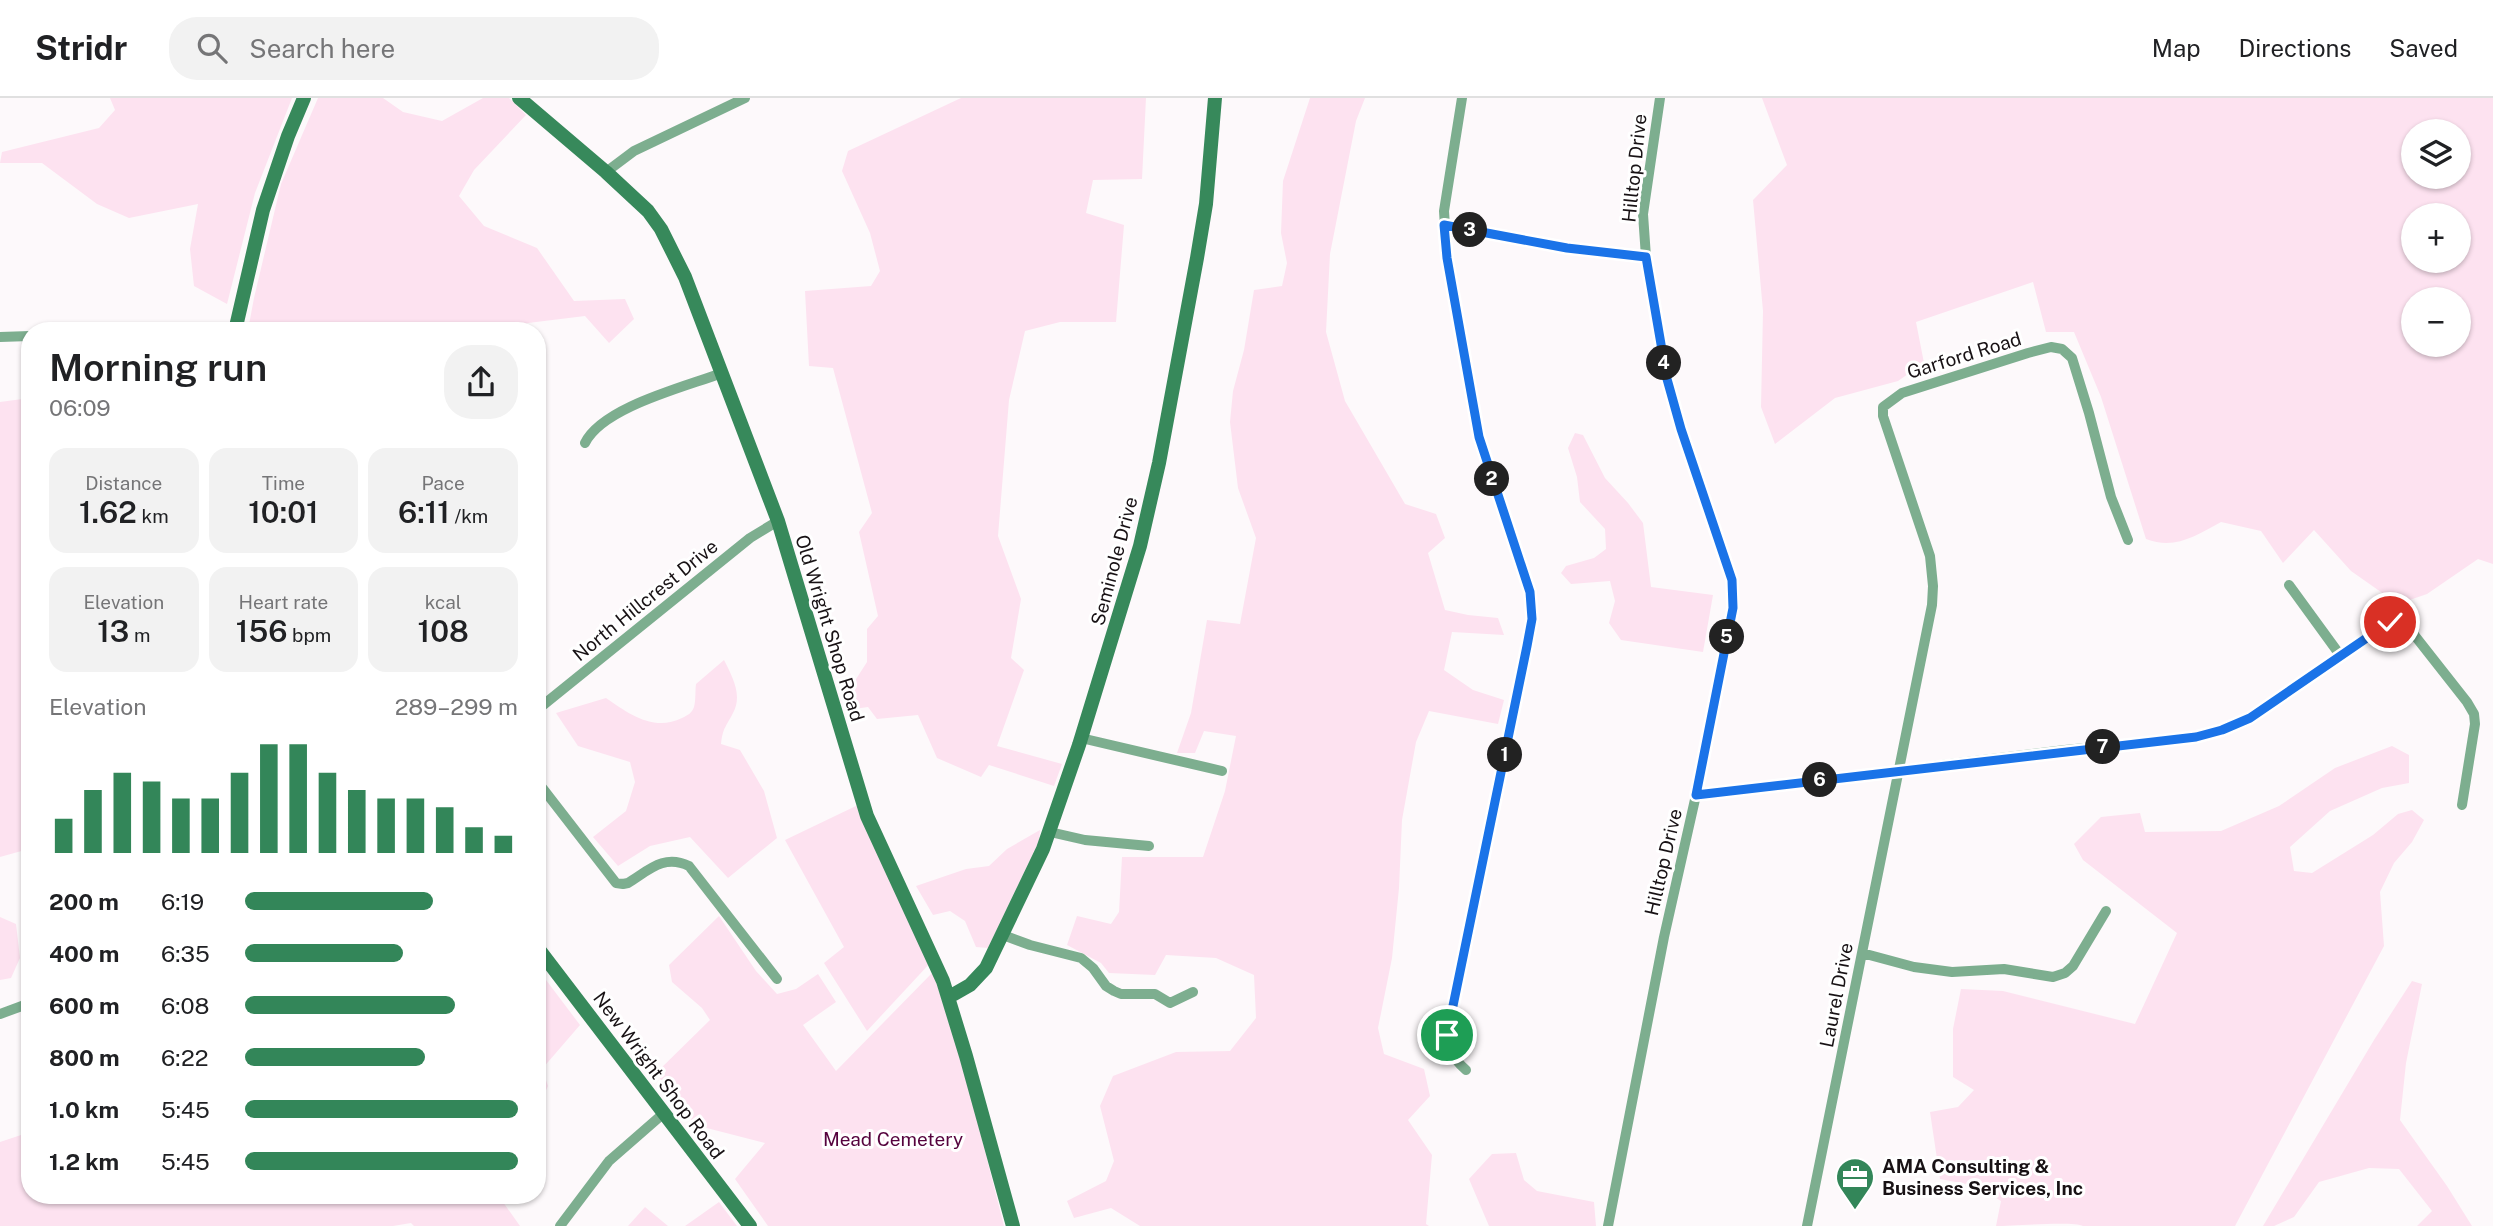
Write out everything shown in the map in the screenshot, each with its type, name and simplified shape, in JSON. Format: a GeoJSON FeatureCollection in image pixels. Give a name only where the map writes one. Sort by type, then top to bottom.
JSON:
{"type":"FeatureCollection","features":[{"type":"Feature","properties":{"kind":"street"},"geometry":{"type":"LineString","coordinates":[[237,322],[263,210],[304,98]]}},
{"type":"Feature","properties":{"kind":"street","name":"Old Wright Shop Road"},"geometry":{"type":"LineString","coordinates":[[519,98],[635,197],[661,229],[685,277],[778,521],[867,816],[949,997],[1013,1226]]}},
{"type":"Feature","properties":{"kind":"street"},"geometry":{"type":"LineString","coordinates":[[606,172],[634,151],[745,98]]}},
{"type":"Feature","properties":{"kind":"street","name":"Seminole Drive"},"geometry":{"type":"LineString","coordinates":[[949,997],[977,978],[986,968],[1050,832],[1140,546],[1156,475],[1206,204],[1215,98]]}},
{"type":"Feature","properties":{"kind":"street"},"geometry":{"type":"LineString","coordinates":[[1462,98],[1444,225],[1447,258],[1479,437],[1522,567],[1532,606],[1525,659],[1448,1025],[1448,1047],[1466,1070]]}},
{"type":"Feature","properties":{"kind":"street","name":"Hilltop Drive"},"geometry":{"type":"LineString","coordinates":[[1608,1226],[1734,594],[1719,539],[1673,404],[1646,257],[1643,215],[1660,98]]}},
{"type":"Feature","properties":{"kind":"street"},"geometry":{"type":"LineString","coordinates":[[1444,225],[1567,248],[1646,257]]}},
{"type":"Feature","properties":{"kind":"street"},"geometry":{"type":"LineString","coordinates":[[0,337],[21,337]]}},
{"type":"Feature","properties":{"kind":"street","name":"Garford Road"},"geometry":{"type":"LineString","coordinates":[[1899,771],[1931,612],[1933,586],[1930,556],[1882,416],[1886,403],[1902,393],[2028,353],[2052,347],[2062,349],[2072,358],[2111,497],[2128,540]]}},
{"type":"Feature","properties":{"kind":"street"},"geometry":{"type":"LineString","coordinates":[[585,443],[592,430],[610,417],[722,373]]}},
{"type":"Feature","properties":{"kind":"street","name":"North Hillcrest Drive"},"geometry":{"type":"LineString","coordinates":[[546,703],[750,538],[778,521]]}},
{"type":"Feature","properties":{"kind":"street"},"geometry":{"type":"LineString","coordinates":[[2289,585],[2340,655]]}},
{"type":"Feature","properties":{"kind":"street"},"geometry":{"type":"LineString","coordinates":[[1696,795],[2196,737],[2250,718],[2390,622],[2403,623],[2420,641],[2474,714],[2475,724],[2462,805]]}},
{"type":"Feature","properties":{"kind":"street"},"geometry":{"type":"LineString","coordinates":[[1081,737],[1222,771]]}},
{"type":"Feature","properties":{"kind":"street","name":"Laurel Drive"},"geometry":{"type":"LineString","coordinates":[[1807,1226],[1899,771]]}},
{"type":"Feature","properties":{"kind":"street"},"geometry":{"type":"LineString","coordinates":[[546,793],[616,883],[628,883],[666,861],[675,860],[690,866],[777,979]]}},
{"type":"Feature","properties":{"kind":"street"},"geometry":{"type":"LineString","coordinates":[[1050,832],[1085,840],[1149,846]]}},
{"type":"Feature","properties":{"kind":"street"},"geometry":{"type":"LineString","coordinates":[[1862,953],[1933,971],[2004,970],[2053,977],[2065,973],[2073,966],[2106,911]]}},
{"type":"Feature","properties":{"kind":"street"},"geometry":{"type":"LineString","coordinates":[[1003,935],[1081,958],[1093,968],[1105,986],[1121,994],[1148,993],[1170,1003],[1193,992]]}},
{"type":"Feature","properties":{"kind":"street","name":"New Wright Shop Road"},"geometry":{"type":"LineString","coordinates":[[546,959],[750,1226]]}},
{"type":"Feature","properties":{"kind":"street"},"geometry":{"type":"LineString","coordinates":[[0,1014],[21,1006]]}},
{"type":"Feature","properties":{"kind":"street"},"geometry":{"type":"LineString","coordinates":[[560,1226],[609,1161],[664,1113]]}},
{"type":"Feature","properties":{"kind":"green space"},"geometry":{"type":"Polygon","coordinates":[[[110,98],[292,98],[255,193],[227,304],[194,286],[190,249],[198,204],[129,218],[97,204],[42,163],[0,163],[2,152],[99,128],[115,110],[110,98]]]}},
{"type":"Feature","properties":{"kind":"green space"},"geometry":{"type":"Polygon","coordinates":[[[318,98],[383,98],[403,112],[442,121],[483,98],[509,98],[526,115],[474,170],[459,196],[484,226],[537,248],[574,301],[625,299],[634,319],[609,343],[585,316],[536,322],[250,322],[281,184],[318,98]]]}},
{"type":"Feature","properties":{"kind":"green space"},"geometry":{"type":"Polygon","coordinates":[[[961,98],[1146,98],[1142,179],[1093,180],[1086,213],[1124,225],[1116,322],[1060,322],[1025,331],[1009,400],[998,536],[1021,599],[1011,658],[1024,670],[997,746],[1062,764],[1054,786],[989,765],[981,777],[937,758],[918,715],[877,719],[868,707],[854,709],[849,690],[867,662],[867,629],[878,616],[859,532],[872,513],[833,368],[809,366],[805,291],[871,286],[880,271],[870,233],[842,171],[848,151],[961,98]]]}},
{"type":"Feature","properties":{"kind":"green space"},"geometry":{"type":"Polygon","coordinates":[[[1310,98],[1365,98],[1356,121],[1330,254],[1326,332],[1345,401],[1405,504],[1436,514],[1445,538],[1428,553],[1445,610],[1498,618],[1504,635],[1452,632],[1444,670],[1473,690],[1504,700],[1498,724],[1429,711],[1416,742],[1402,820],[1392,958],[1378,1028],[1384,1054],[1424,1069],[1430,1096],[1408,1120],[1432,1155],[1426,1224],[1429,1226],[1140,1226],[1111,1208],[1074,1218],[1067,1201],[1106,1181],[1114,1161],[1100,1106],[1113,1076],[1176,1052],[1230,1051],[1256,1018],[1254,975],[1216,958],[1166,955],[1155,975],[1109,973],[1101,963],[1067,945],[1077,916],[1111,924],[1119,912],[1122,857],[1203,857],[1225,791],[1236,736],[1204,731],[1195,753],[1177,753],[1191,713],[1207,620],[1240,624],[1256,538],[1238,488],[1230,422],[1233,391],[1244,350],[1254,290],[1282,286],[1287,263],[1281,233],[1283,181],[1310,98]]]}},
{"type":"Feature","properties":{"kind":"green space"},"geometry":{"type":"Polygon","coordinates":[[[1762,98],[2493,98],[2493,564],[2478,559],[2427,594],[2398,604],[2351,571],[2314,530],[2283,563],[2261,531],[2221,522],[2185,540],[2166,543],[2146,539],[2101,397],[2074,332],[2046,332],[2033,282],[1916,322],[1924,363],[1898,381],[1835,398],[1775,444],[1761,407],[1763,311],[1753,200],[1787,165],[1762,98]]]}},
{"type":"Feature","properties":{"kind":"green space"},"geometry":{"type":"Polygon","coordinates":[[[21,399],[21,851],[0,857],[0,402],[21,399]]]}},
{"type":"Feature","properties":{"kind":"green space"},"geometry":{"type":"Polygon","coordinates":[[[1575,433],[1583,435],[1605,478],[1643,523],[1651,587],[1713,595],[1703,652],[1621,640],[1609,623],[1615,601],[1610,581],[1571,584],[1561,573],[1566,566],[1594,558],[1606,549],[1605,529],[1580,502],[1577,477],[1568,448],[1575,433]]]}},
{"type":"Feature","properties":{"kind":"green space"},"geometry":{"type":"Polygon","coordinates":[[[724,660],[735,686],[737,699],[721,744],[740,750],[764,791],[777,838],[728,878],[690,837],[650,846],[618,866],[593,837],[626,811],[635,782],[630,762],[578,746],[556,713],[606,698],[642,719],[672,722],[691,712],[695,704],[696,684],[724,660]]]}},
{"type":"Feature","properties":{"kind":"green space"},"geometry":{"type":"Polygon","coordinates":[[[2392,746],[2409,755],[2409,783],[2382,788],[2330,811],[2290,847],[2294,871],[2312,873],[2373,835],[2398,814],[2412,810],[2424,820],[2412,842],[2394,863],[2380,892],[2384,946],[2235,1226],[1996,1226],[2001,1201],[1977,1186],[1940,1179],[1930,1112],[1958,1107],[1974,1090],[1953,1077],[1953,1029],[1961,989],[2003,991],[2135,1024],[2177,933],[2083,860],[2074,844],[2101,817],[2140,813],[2145,832],[2221,831],[2279,806],[2335,768],[2392,746]]]}},
{"type":"Feature","properties":{"kind":"green space"},"geometry":{"type":"Polygon","coordinates":[[[858,805],[932,961],[867,1031],[824,963],[844,947],[785,840],[858,805]]]}},
{"type":"Feature","properties":{"kind":"green space"},"geometry":{"type":"Polygon","coordinates":[[[1040,830],[1039,841],[988,948],[976,947],[965,921],[950,911],[933,915],[916,886],[966,869],[989,866],[1007,849],[1040,830]]]}},
{"type":"Feature","properties":{"kind":"green space","name":"Mead Cemetery"},"geometry":{"type":"Polygon","coordinates":[[[719,916],[756,971],[777,994],[796,989],[818,974],[836,1002],[803,1025],[836,1071],[933,972],[964,1069],[1004,1226],[768,1226],[735,1179],[765,1143],[695,1125],[656,1073],[710,1020],[702,1008],[672,982],[669,965],[719,916]]]}},
{"type":"Feature","properties":{"kind":"green space"},"geometry":{"type":"Polygon","coordinates":[[[0,917],[16,924],[20,958],[11,978],[0,980],[0,917]]]}},
{"type":"Feature","properties":{"kind":"green space"},"geometry":{"type":"Polygon","coordinates":[[[546,980],[580,1025],[546,1064],[546,980]]]}},
{"type":"Feature","properties":{"kind":"green space"},"geometry":{"type":"Polygon","coordinates":[[[2412,981],[2422,984],[2406,1063],[2400,1120],[2472,1226],[2417,1226],[2432,1211],[2399,1169],[2369,1168],[2319,1182],[2294,1217],[2274,1226],[2263,1226],[2374,1040],[2412,981]]]}},
{"type":"Feature","properties":{"kind":"green space"},"geometry":{"type":"Polygon","coordinates":[[[21,1135],[21,1204],[504,1204],[520,1226],[414,1226],[411,1223],[393,1226],[0,1226],[0,1142],[21,1135]]]}},
{"type":"Feature","properties":{"kind":"green space"},"geometry":{"type":"Polygon","coordinates":[[[1516,1153],[1524,1180],[1537,1191],[1594,1202],[1596,1226],[1489,1226],[1469,1179],[1492,1154],[1516,1153]]]}},
{"type":"Feature","properties":{"kind":"green space"},"geometry":{"type":"Polygon","coordinates":[[[719,1202],[737,1226],[685,1226],[719,1202]]]}},
{"type":"Feature","properties":{"kind":"green space"},"geometry":{"type":"Polygon","coordinates":[[[645,1207],[668,1226],[628,1226],[645,1207]]]}},
{"type":"Feature","properties":{"kind":"place","name":"AMA Consulting & Business Services, Inc"},"geometry":{"type":"Point","coordinates":[1855,1211]}},
{"type":"Feature","properties":{"kind":"route"},"geometry":{"type":"LineString","coordinates":[[1447,1035],[1527,646],[1532,606],[1510,528],[1479,437],[1447,258],[1444,225],[1567,248],[1646,257],[1673,404],[1719,539],[1734,594],[1696,795],[2065,750],[2196,737],[2237,725],[2250,718],[2390,622]]}}]}
